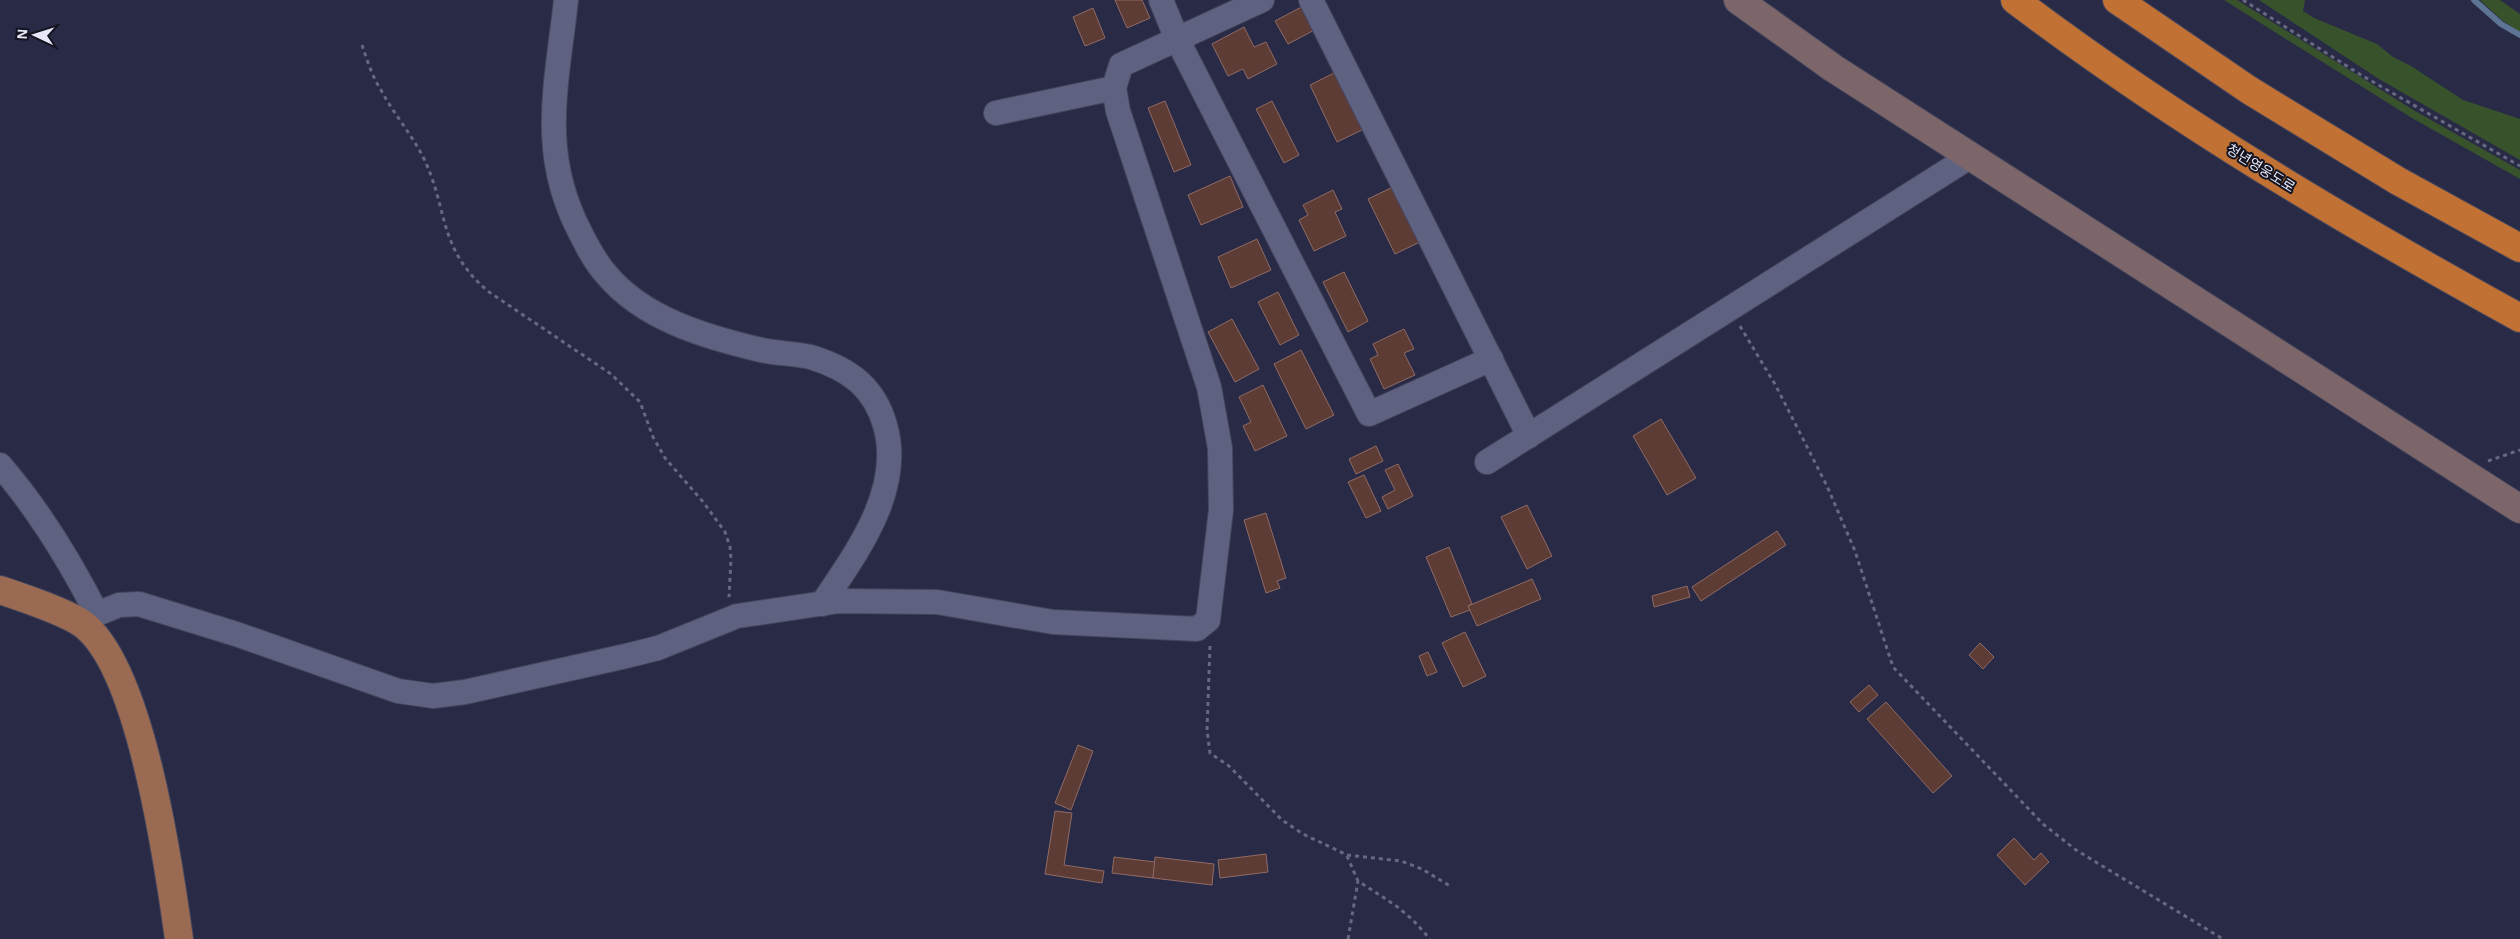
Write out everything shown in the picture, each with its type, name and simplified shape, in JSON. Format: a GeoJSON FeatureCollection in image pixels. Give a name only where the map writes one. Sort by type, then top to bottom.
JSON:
{"type":"FeatureCollection","features":[{"type":"Feature","properties":{"kind":"highway","name":"청년영웅도로"},"geometry":{"type":"LineString","coordinates":[[2015,0],[2069,41],[2216,141],[2368,234],[2520,318]]}},
{"type":"Feature","properties":{"kind":"highway"},"geometry":{"type":"LineString","coordinates":[[2117,0],[2266,100],[2398,181],[2520,248]]}},
{"type":"Feature","properties":{"kind":"main road"},"geometry":{"type":"LineString","coordinates":[[1738,0],[1833,68],[2520,509]]}},
{"type":"Feature","properties":{"kind":"main road"},"geometry":{"type":"LineString","coordinates":[[0,590],[90,619],[106,648],[118,673],[134,717],[163,837],[179,939]]}},
{"type":"Feature","properties":{"kind":"street"},"geometry":{"type":"LineString","coordinates":[[566,0],[557,68],[553,134],[555,164],[561,189],[572,218],[604,273],[622,292],[657,314],[679,325],[761,350],[812,358],[848,373],[861,382],[874,400],[882,418],[889,440],[890,462],[877,509],[853,559],[822,604]]}},
{"type":"Feature","properties":{"kind":"street"},"geometry":{"type":"LineString","coordinates":[[1161,0],[1177,39],[1369,414],[1490,359]]}},
{"type":"Feature","properties":{"kind":"street"},"geometry":{"type":"LineString","coordinates":[[0,465],[58,544],[78,576],[90,619],[120,605],[139,604],[236,634],[398,691],[433,696],[465,692],[658,648],[730,618],[822,604],[868,600],[937,602],[1053,622],[1196,629],[1208,620],[1221,510],[1220,448],[1209,388],[1118,112],[1114,88],[1121,65],[1262,0]]}},
{"type":"Feature","properties":{"kind":"street"},"geometry":{"type":"LineString","coordinates":[[1311,0],[1529,436]]}},
{"type":"Feature","properties":{"kind":"street"},"geometry":{"type":"LineString","coordinates":[[996,113],[1114,88]]}},
{"type":"Feature","properties":{"kind":"street"},"geometry":{"type":"LineString","coordinates":[[1487,462],[1971,156]]}},
{"type":"Feature","properties":{"kind":"street"},"geometry":{"type":"LineString","coordinates":[[853,559],[859,592],[868,600]]}},
{"type":"Feature","properties":{"kind":"path"},"geometry":{"type":"LineString","coordinates":[[2243,0],[2362,75],[2520,166]]}},
{"type":"Feature","properties":{"kind":"path"},"geometry":{"type":"LineString","coordinates":[[362,44],[372,74],[381,92],[421,153],[430,173],[449,239],[475,281],[611,374],[628,388],[640,402],[653,437],[665,458],[704,502],[724,532],[730,547],[731,559],[730,618]]}},
{"type":"Feature","properties":{"kind":"path"},"geometry":{"type":"LineString","coordinates":[[1730,309],[1776,386],[1827,486],[1855,551],[1893,667],[2043,824],[2076,850],[2224,939]]}},
{"type":"Feature","properties":{"kind":"path"},"geometry":{"type":"LineString","coordinates":[[1208,620],[1210,639],[1208,730],[1210,753],[1229,766],[1282,820],[1303,834],[1347,855],[1401,861],[1422,868],[1450,886]]}},
{"type":"Feature","properties":{"kind":"path"},"geometry":{"type":"LineString","coordinates":[[1347,855],[1358,881],[1348,939]]}},
{"type":"Feature","properties":{"kind":"path"},"geometry":{"type":"LineString","coordinates":[[1358,881],[1395,905],[1412,919],[1430,939]]}},
{"type":"Feature","properties":{"kind":"green space"},"geometry":{"type":"Polygon","coordinates":[[[2224,0],[2237,0],[2415,111],[2520,170],[2520,179],[2412,118],[2224,0]]]}},
{"type":"Feature","properties":{"kind":"green space"},"geometry":{"type":"Polygon","coordinates":[[[2259,0],[2305,0],[2303,11],[2314,18],[2377,44],[2393,57],[2411,66],[2463,100],[2520,119],[2520,160],[2379,79],[2259,0]]]}},
{"type":"Feature","properties":{"kind":"green space"},"geometry":{"type":"Polygon","coordinates":[[[2480,0],[2500,0],[2520,14],[2520,32],[2503,21],[2480,0]]]}},
{"type":"Feature","properties":{"kind":"building"},"geometry":{"type":"Polygon","coordinates":[[[1115,0],[1142,0],[1150,18],[1127,28],[1115,0]]]}},
{"type":"Feature","properties":{"kind":"building"},"geometry":{"type":"Polygon","coordinates":[[[1309,3],[1322,26],[1288,44],[1275,21],[1309,3]]]}},
{"type":"Feature","properties":{"kind":"building"},"geometry":{"type":"Polygon","coordinates":[[[1093,8],[1105,38],[1085,46],[1073,17],[1093,8]]]}},
{"type":"Feature","properties":{"kind":"building"},"geometry":{"type":"Polygon","coordinates":[[[1244,27],[1254,47],[1266,42],[1277,64],[1248,79],[1243,69],[1228,76],[1212,44],[1244,27]]]}},
{"type":"Feature","properties":{"kind":"building"},"geometry":{"type":"Polygon","coordinates":[[[1340,70],[1368,127],[1337,142],[1310,85],[1340,70]]]}},
{"type":"Feature","properties":{"kind":"building"},"geometry":{"type":"Polygon","coordinates":[[[1165,101],[1191,165],[1174,172],[1148,108],[1165,101]]]}},
{"type":"Feature","properties":{"kind":"building"},"geometry":{"type":"Polygon","coordinates":[[[1272,101],[1299,155],[1284,163],[1256,109],[1272,101]]]}},
{"type":"Feature","properties":{"kind":"building"},"geometry":{"type":"Polygon","coordinates":[[[1230,176],[1243,207],[1201,225],[1188,195],[1230,176]]]}},
{"type":"Feature","properties":{"kind":"building"},"geometry":{"type":"Polygon","coordinates":[[[1399,184],[1426,239],[1395,254],[1368,199],[1399,184]]]}},
{"type":"Feature","properties":{"kind":"building"},"geometry":{"type":"Polygon","coordinates":[[[1333,190],[1342,209],[1335,212],[1346,236],[1314,251],[1299,220],[1308,215],[1303,205],[1333,190]]]}},
{"type":"Feature","properties":{"kind":"building"},"geometry":{"type":"Polygon","coordinates":[[[1257,239],[1271,270],[1231,288],[1218,257],[1257,239]]]}},
{"type":"Feature","properties":{"kind":"building"},"geometry":{"type":"Polygon","coordinates":[[[1344,272],[1368,321],[1348,332],[1323,282],[1344,272]]]}},
{"type":"Feature","properties":{"kind":"building"},"geometry":{"type":"Polygon","coordinates":[[[1278,292],[1299,335],[1280,345],[1258,302],[1278,292]]]}},
{"type":"Feature","properties":{"kind":"building"},"geometry":{"type":"Polygon","coordinates":[[[1232,319],[1259,369],[1235,382],[1208,332],[1232,319]]]}},
{"type":"Feature","properties":{"kind":"building"},"geometry":{"type":"Polygon","coordinates":[[[1404,329],[1414,349],[1404,353],[1415,375],[1384,389],[1370,359],[1378,355],[1373,344],[1404,329]]]}},
{"type":"Feature","properties":{"kind":"building"},"geometry":{"type":"Polygon","coordinates":[[[1301,350],[1334,415],[1306,429],[1274,364],[1301,350]]]}},
{"type":"Feature","properties":{"kind":"building"},"geometry":{"type":"Polygon","coordinates":[[[1263,385],[1287,436],[1255,451],[1243,426],[1251,422],[1239,397],[1263,385]]]}},
{"type":"Feature","properties":{"kind":"building"},"geometry":{"type":"Polygon","coordinates":[[[1661,419],[1696,478],[1667,495],[1633,436],[1661,419]]]}},
{"type":"Feature","properties":{"kind":"building"},"geometry":{"type":"Polygon","coordinates":[[[1376,446],[1383,461],[1356,474],[1349,459],[1376,446]]]}},
{"type":"Feature","properties":{"kind":"building"},"geometry":{"type":"Polygon","coordinates":[[[1398,464],[1413,496],[1388,509],[1382,497],[1395,490],[1385,470],[1398,464]]]}},
{"type":"Feature","properties":{"kind":"building"},"geometry":{"type":"Polygon","coordinates":[[[1364,475],[1381,511],[1366,518],[1348,482],[1364,475]]]}},
{"type":"Feature","properties":{"kind":"building"},"geometry":{"type":"Polygon","coordinates":[[[1527,505],[1552,556],[1527,569],[1501,517],[1527,505]]]}},
{"type":"Feature","properties":{"kind":"building"},"geometry":{"type":"Polygon","coordinates":[[[1266,513],[1286,578],[1277,581],[1280,588],[1266,593],[1244,520],[1266,513]]]}},
{"type":"Feature","properties":{"kind":"building"},"geometry":{"type":"Polygon","coordinates":[[[1777,531],[1786,545],[1701,601],[1692,587],[1777,531]]]}},
{"type":"Feature","properties":{"kind":"building"},"geometry":{"type":"Polygon","coordinates":[[[1449,547],[1472,604],[1468,606],[1470,610],[1451,617],[1426,557],[1449,547]]]}},
{"type":"Feature","properties":{"kind":"building"},"geometry":{"type":"Polygon","coordinates":[[[1532,579],[1541,599],[1477,626],[1468,606],[1532,579]]]}},
{"type":"Feature","properties":{"kind":"building"},"geometry":{"type":"Polygon","coordinates":[[[1687,586],[1690,597],[1654,607],[1652,596],[1687,586]]]}},
{"type":"Feature","properties":{"kind":"building"},"geometry":{"type":"Polygon","coordinates":[[[1465,632],[1486,676],[1463,687],[1442,643],[1465,632]]]}},
{"type":"Feature","properties":{"kind":"building"},"geometry":{"type":"Polygon","coordinates":[[[1980,643],[1994,657],[1983,669],[1969,655],[1980,643]]]}},
{"type":"Feature","properties":{"kind":"building"},"geometry":{"type":"Polygon","coordinates":[[[1428,652],[1437,672],[1427,676],[1419,656],[1428,652]]]}},
{"type":"Feature","properties":{"kind":"building"},"geometry":{"type":"Polygon","coordinates":[[[1869,685],[1878,695],[1859,712],[1850,702],[1869,685]]]}},
{"type":"Feature","properties":{"kind":"building"},"geometry":{"type":"Polygon","coordinates":[[[1886,702],[1952,776],[1933,793],[1867,719],[1886,702]]]}},
{"type":"Feature","properties":{"kind":"building"},"geometry":{"type":"Polygon","coordinates":[[[1078,745],[1093,751],[1071,810],[1055,803],[1078,745]]]}},
{"type":"Feature","properties":{"kind":"building"},"geometry":{"type":"Polygon","coordinates":[[[1055,811],[1072,813],[1064,865],[1104,871],[1102,883],[1045,874],[1055,811]]]}},
{"type":"Feature","properties":{"kind":"building"},"geometry":{"type":"Polygon","coordinates":[[[2014,838],[2034,860],[2041,853],[2049,862],[2025,885],[1997,855],[2014,838]]]}},
{"type":"Feature","properties":{"kind":"building"},"geometry":{"type":"Polygon","coordinates":[[[1266,854],[1268,872],[1220,878],[1218,860],[1266,854]]]}},
{"type":"Feature","properties":{"kind":"building"},"geometry":{"type":"Polygon","coordinates":[[[1114,857],[1155,862],[1153,878],[1112,873],[1114,857]]]}},
{"type":"Feature","properties":{"kind":"building"},"geometry":{"type":"Polygon","coordinates":[[[1155,857],[1214,864],[1212,885],[1153,878],[1155,857]]]}},
{"type":"Feature","properties":{"kind":"waterway"},"geometry":{"type":"LineString","coordinates":[[2474,0],[2501,24],[2520,35]]}}]}
